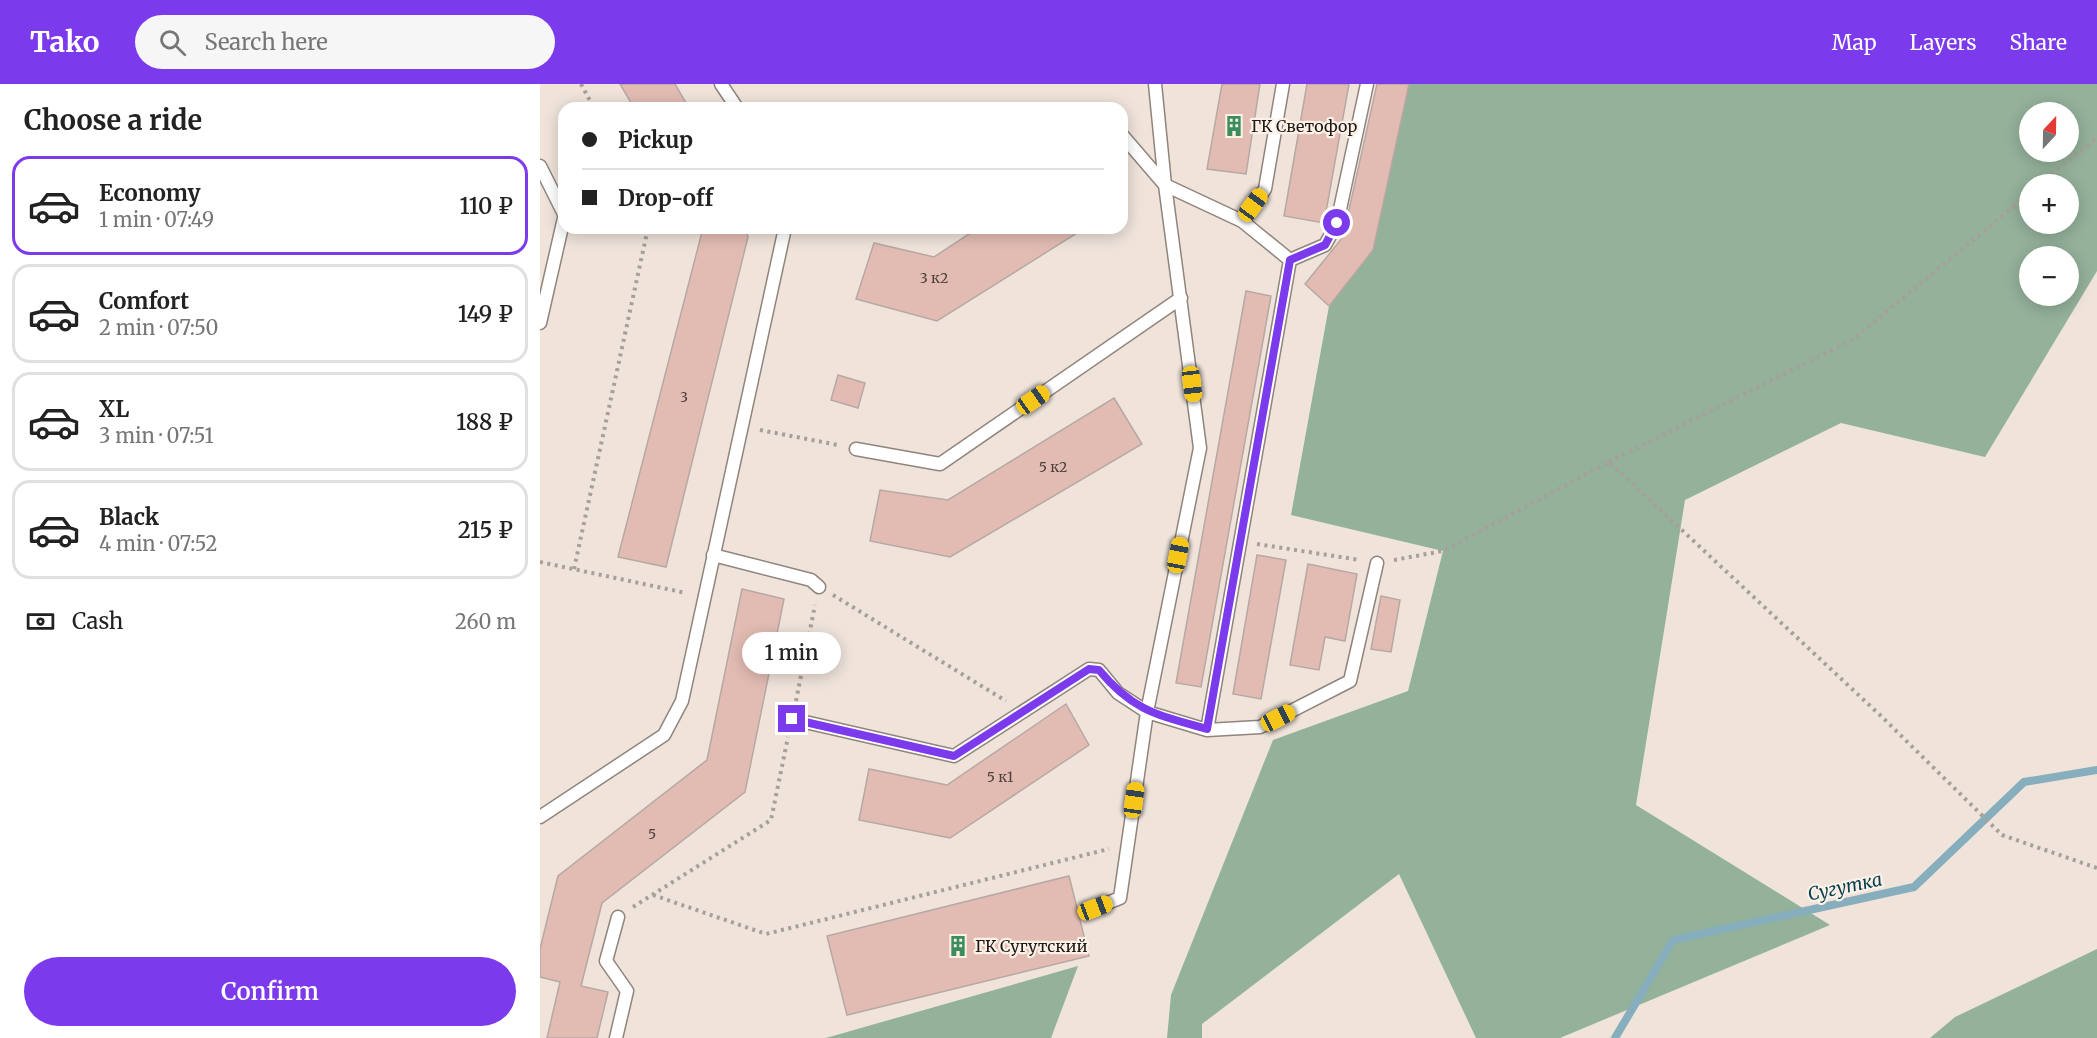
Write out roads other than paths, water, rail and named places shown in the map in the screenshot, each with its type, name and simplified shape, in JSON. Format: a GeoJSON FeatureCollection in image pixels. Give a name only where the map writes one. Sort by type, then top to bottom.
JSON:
{"type":"FeatureCollection","features":[{"type":"Feature","properties":{"kind":"lane"},"geometry":{"type":"LineString","coordinates":[[721,84],[732,102]]}},
{"type":"Feature","properties":{"kind":"lane"},"geometry":{"type":"LineString","coordinates":[[1095,908],[1120,898],[1147,712],[1200,448],[1155,84]]}},
{"type":"Feature","properties":{"kind":"lane"},"geometry":{"type":"LineString","coordinates":[[1242,221],[1265,189],[1283,84]]}},
{"type":"Feature","properties":{"kind":"lane"},"geometry":{"type":"LineString","coordinates":[[1290,260],[1325,245],[1337,223],[1367,84]]}},
{"type":"Feature","properties":{"kind":"lane"},"geometry":{"type":"LineString","coordinates":[[1128,142],[1166,184],[1242,221],[1290,260]]}},
{"type":"Feature","properties":{"kind":"lane"},"geometry":{"type":"LineString","coordinates":[[540,166],[558,204]]}},
{"type":"Feature","properties":{"kind":"lane"},"geometry":{"type":"LineString","coordinates":[[540,323],[560,234]]}},
{"type":"Feature","properties":{"kind":"lane"},"geometry":{"type":"LineString","coordinates":[[540,817],[663,735],[682,702],[784,234]]}},
{"type":"Feature","properties":{"kind":"lane"},"geometry":{"type":"LineString","coordinates":[[1207,729],[1238,541],[1290,260]]}},
{"type":"Feature","properties":{"kind":"lane"},"geometry":{"type":"LineString","coordinates":[[856,449],[940,464],[1182,298]]}},
{"type":"Feature","properties":{"kind":"lane"},"geometry":{"type":"LineString","coordinates":[[713,555],[811,580],[819,587]]}},
{"type":"Feature","properties":{"kind":"lane"},"geometry":{"type":"LineString","coordinates":[[792,719],[954,756],[1089,669],[1099,670],[1118,693],[1147,712],[1207,729],[1260,728],[1350,681],[1377,563]]}},
{"type":"Feature","properties":{"kind":"lane"},"geometry":{"type":"LineString","coordinates":[[616,1038],[627,991],[606,961],[618,917]]}},
{"type":"Feature","properties":{"kind":"waterway","name":"Сугутка"},"geometry":{"type":"LineString","coordinates":[[1615,1038],[1673,940],[1914,887],[2024,782],[2097,770]]}},
{"type":"Feature","properties":{"kind":"place","name":"ГК Светофор"},"geometry":{"type":"Point","coordinates":[1234,126]}},
{"type":"Feature","properties":{"kind":"place","name":"ГК Сугутский"},"geometry":{"type":"Point","coordinates":[958,946]}}]}
